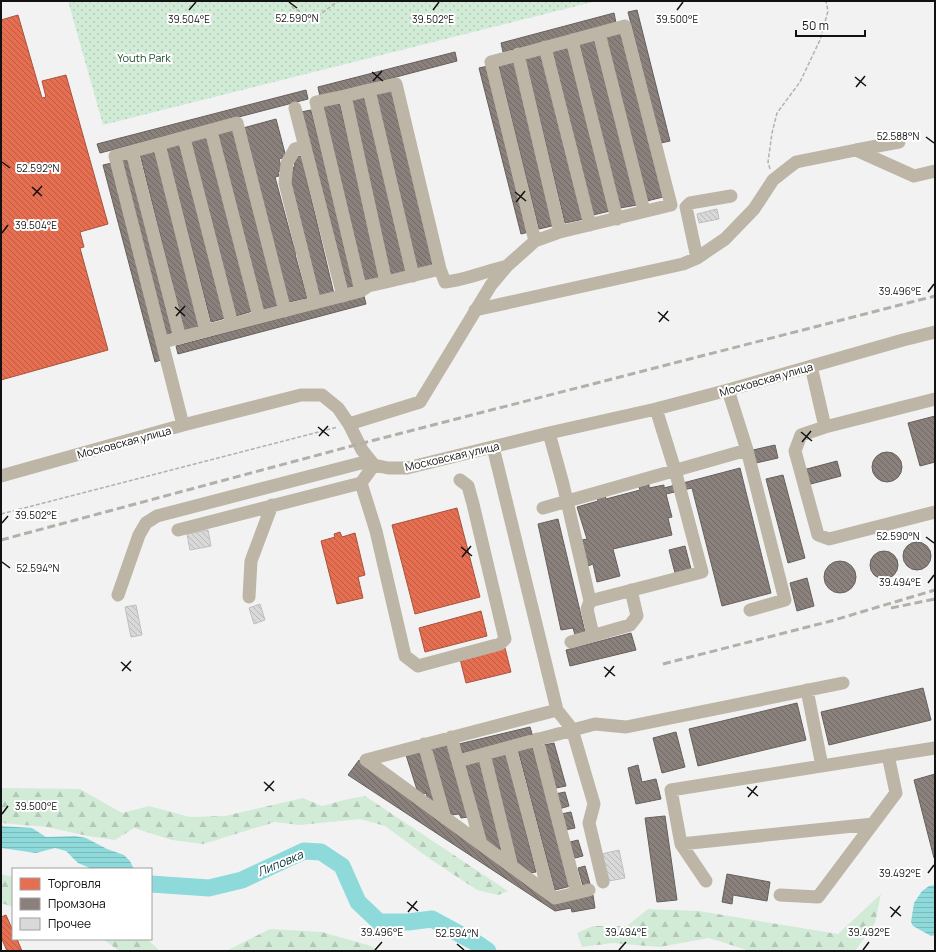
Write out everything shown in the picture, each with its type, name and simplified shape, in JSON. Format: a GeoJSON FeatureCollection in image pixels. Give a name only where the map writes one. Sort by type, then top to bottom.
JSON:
{"type":"FeatureCollection","features":[{"type":"Feature","properties":{"kind":"street"},"geometry":{"type":"LineString","coordinates":[[349,424],[420,402],[475,310],[492,285],[507,266],[535,241],[560,232],[671,205],[625,26],[491,62],[535,241]]}},
{"type":"Feature","properties":{"kind":"street"},"geometry":{"type":"LineString","coordinates":[[599,33],[644,211]]}},
{"type":"Feature","properties":{"kind":"street"},"geometry":{"type":"LineString","coordinates":[[572,40],[617,219]]}},
{"type":"Feature","properties":{"kind":"street"},"geometry":{"type":"LineString","coordinates":[[545,47],[590,225]]}},
{"type":"Feature","properties":{"kind":"street"},"geometry":{"type":"LineString","coordinates":[[518,54],[560,232]]}},
{"type":"Feature","properties":{"kind":"street"},"geometry":{"type":"LineString","coordinates":[[361,291],[316,102],[396,84],[440,269],[445,282],[457,281],[489,270],[507,266]]}},
{"type":"Feature","properties":{"kind":"street"},"geometry":{"type":"LineString","coordinates":[[370,90],[413,276]]}},
{"type":"Feature","properties":{"kind":"street"},"geometry":{"type":"LineString","coordinates":[[344,96],[386,282]]}},
{"type":"Feature","properties":{"kind":"street"},"geometry":{"type":"LineString","coordinates":[[295,108],[343,296]]}},
{"type":"Feature","properties":{"kind":"street"},"geometry":{"type":"LineString","coordinates":[[183,425],[115,156],[237,124],[285,311]]}},
{"type":"Feature","properties":{"kind":"street"},"geometry":{"type":"LineString","coordinates":[[211,131],[259,317]]}},
{"type":"Feature","properties":{"kind":"street"},"geometry":{"type":"LineString","coordinates":[[184,138],[232,324]]}},
{"type":"Feature","properties":{"kind":"street"},"geometry":{"type":"LineString","coordinates":[[475,310],[683,264],[697,258],[725,239],[754,209],[773,180],[796,162],[899,142]]}},
{"type":"Feature","properties":{"kind":"street"},"geometry":{"type":"LineString","coordinates":[[159,144],[206,331]]}},
{"type":"Feature","properties":{"kind":"street"},"geometry":{"type":"LineString","coordinates":[[305,146],[295,149],[286,163],[285,183],[315,303]]}},
{"type":"Feature","properties":{"kind":"street"},"geometry":{"type":"LineString","coordinates":[[856,150],[914,176],[935,171]]}},
{"type":"Feature","properties":{"kind":"street"},"geometry":{"type":"LineString","coordinates":[[132,152],[180,338]]}},
{"type":"Feature","properties":{"kind":"street"},"geometry":{"type":"LineString","coordinates":[[697,258],[686,207],[690,203],[731,196]]}},
{"type":"Feature","properties":{"kind":"street"},"geometry":{"type":"LineString","coordinates":[[163,342],[343,296],[361,291],[368,286],[440,269]]}},
{"type":"Feature","properties":{"kind":"street","name":"Московская улица"},"geometry":{"type":"LineString","coordinates":[[1,476],[183,425],[301,395],[322,396],[338,408],[349,424],[362,450],[374,465],[388,468],[408,468],[549,433],[656,409],[935,332]]}},
{"type":"Feature","properties":{"kind":"street"},"geometry":{"type":"LineString","coordinates":[[812,366],[825,427]]}},
{"type":"Feature","properties":{"kind":"street"},"geometry":{"type":"LineString","coordinates":[[728,390],[747,450],[785,600],[750,610]]}},
{"type":"Feature","properties":{"kind":"street"},"geometry":{"type":"LineString","coordinates":[[935,399],[825,427],[801,435],[796,451],[818,535],[830,540],[935,512]]}},
{"type":"Feature","properties":{"kind":"street"},"geometry":{"type":"LineString","coordinates":[[590,601],[702,572],[675,470],[656,409]]}},
{"type":"Feature","properties":{"kind":"street"},"geometry":{"type":"LineString","coordinates":[[549,433],[567,500],[590,601],[587,609],[593,635]]}},
{"type":"Feature","properties":{"kind":"street"},"geometry":{"type":"LineString","coordinates":[[493,447],[557,710],[572,729],[594,804],[589,823],[603,882]]}},
{"type":"Feature","properties":{"kind":"street"},"geometry":{"type":"LineString","coordinates":[[543,508],[747,450]]}},
{"type":"Feature","properties":{"kind":"street"},"geometry":{"type":"LineString","coordinates":[[118,595],[139,535],[146,523],[157,516],[361,462],[374,465],[361,483],[178,530]]}},
{"type":"Feature","properties":{"kind":"street"},"geometry":{"type":"LineString","coordinates":[[361,483],[376,532],[405,656],[418,666],[500,644],[505,639],[468,486],[460,480]]}},
{"type":"Feature","properties":{"kind":"street"},"geometry":{"type":"LineString","coordinates":[[249,597],[251,561],[272,505]]}},
{"type":"Feature","properties":{"kind":"street"},"geometry":{"type":"LineString","coordinates":[[571,642],[630,625],[637,616],[631,590]]}},
{"type":"Feature","properties":{"kind":"street"},"geometry":{"type":"LineString","coordinates":[[458,761],[595,724],[626,727],[843,683]]}},
{"type":"Feature","properties":{"kind":"street"},"geometry":{"type":"LineString","coordinates":[[807,690],[822,766]]}},
{"type":"Feature","properties":{"kind":"street"},"geometry":{"type":"LineString","coordinates":[[537,739],[583,892],[555,898],[366,760],[557,710]]}},
{"type":"Feature","properties":{"kind":"street"},"geometry":{"type":"LineString","coordinates":[[451,737],[481,844]]}},
{"type":"Feature","properties":{"kind":"street"},"geometry":{"type":"LineString","coordinates":[[424,744],[445,818]]}},
{"type":"Feature","properties":{"kind":"street"},"geometry":{"type":"LineString","coordinates":[[510,747],[549,894]]}},
{"type":"Feature","properties":{"kind":"street"},"geometry":{"type":"LineString","coordinates":[[706,881],[681,844],[671,790],[935,748]]}},
{"type":"Feature","properties":{"kind":"street"},"geometry":{"type":"LineString","coordinates":[[484,754],[512,867]]}},
{"type":"Feature","properties":{"kind":"street"},"geometry":{"type":"LineString","coordinates":[[780,895],[818,897],[896,793],[888,755]]}},
{"type":"Feature","properties":{"kind":"street"},"geometry":{"type":"LineString","coordinates":[[681,844],[873,824]]}},
{"type":"Feature","properties":{"kind":"path"},"geometry":{"type":"LineString","coordinates":[[289,1],[293,8],[314,19],[338,1]]}},
{"type":"Feature","properties":{"kind":"path"},"geometry":{"type":"LineString","coordinates":[[773,180],[768,162],[772,133],[777,112],[800,82],[820,40],[828,11],[826,1]]}},
{"type":"Feature","properties":{"kind":"path"},"geometry":{"type":"LineString","coordinates":[[1,514],[349,424]]}},
{"type":"Feature","properties":{"kind":"green space","name":"Youth Park"},"geometry":{"type":"Polygon","coordinates":[[[68,1],[597,1],[103,125],[68,1]]]}},
{"type":"Feature","properties":{"kind":"green space"},"geometry":{"type":"Polygon","coordinates":[[[1,788],[80,789],[122,813],[149,806],[190,817],[225,816],[303,798],[322,806],[365,796],[508,891],[498,895],[477,890],[430,859],[385,826],[360,819],[300,825],[275,822],[203,844],[172,840],[134,828],[115,840],[47,827],[1,823],[1,788]]]}},
{"type":"Feature","properties":{"kind":"green space"},"geometry":{"type":"Polygon","coordinates":[[[1,874],[12,877],[12,907],[1,903],[1,874]]]}},
{"type":"Feature","properties":{"kind":"green space"},"geometry":{"type":"Polygon","coordinates":[[[881,894],[875,923],[855,951],[750,951],[709,938],[659,947],[613,943],[582,947],[577,933],[593,926],[627,926],[648,909],[699,911],[838,934],[881,894]]]}},
{"type":"Feature","properties":{"kind":"green space"},"geometry":{"type":"Polygon","coordinates":[[[270,929],[322,932],[371,946],[379,951],[226,951],[270,929]]]}},
{"type":"Feature","properties":{"kind":"green space"},"geometry":{"type":"Polygon","coordinates":[[[104,940],[148,940],[160,951],[119,951],[104,940]]]}},
{"type":"Feature","properties":{"kind":"water"},"geometry":{"type":"Polygon","coordinates":[[[1,826],[32,828],[46,837],[75,836],[86,838],[107,849],[124,855],[130,861],[134,868],[90,868],[78,863],[66,851],[55,848],[36,853],[1,848],[1,826]]]}},
{"type":"Feature","properties":{"kind":"water"},"geometry":{"type":"Polygon","coordinates":[[[935,885],[935,935],[931,936],[913,926],[911,922],[914,903],[922,891],[929,886],[935,885]]]}},
{"type":"Feature","properties":{"kind":"building: Торговля"},"geometry":{"type":"Polygon","coordinates":[[[18,15],[42,98],[46,97],[42,81],[66,75],[108,224],[80,232],[84,247],[80,248],[108,350],[1,380],[1,20],[18,15]]]}},
{"type":"Feature","properties":{"kind":"building: Торговля"},"geometry":{"type":"Polygon","coordinates":[[[457,508],[480,597],[415,614],[392,525],[457,508]]]}},
{"type":"Feature","properties":{"kind":"building: Торговля"},"geometry":{"type":"Polygon","coordinates":[[[340,532],[342,537],[355,533],[365,575],[358,577],[363,598],[337,604],[321,541],[335,537],[334,534],[340,532]]]}},
{"type":"Feature","properties":{"kind":"building: Торговля"},"geometry":{"type":"Polygon","coordinates":[[[481,611],[487,636],[425,652],[419,628],[481,611]]]}},
{"type":"Feature","properties":{"kind":"building: Торговля"},"geometry":{"type":"Polygon","coordinates":[[[505,648],[511,672],[466,683],[460,659],[505,648]]]}},
{"type":"Feature","properties":{"kind":"building: Торговля"},"geometry":{"type":"Polygon","coordinates":[[[6,915],[12,929],[12,940],[17,940],[22,951],[7,951],[1,937],[1,917],[6,915]]]}},
{"type":"Feature","properties":{"kind":"building: Промзона"},"geometry":{"type":"Polygon","coordinates":[[[637,10],[670,141],[661,143],[628,12],[637,10]]]}},
{"type":"Feature","properties":{"kind":"building: Промзона"},"geometry":{"type":"Polygon","coordinates":[[[614,13],[616,23],[503,52],[501,43],[614,13]]]}},
{"type":"Feature","properties":{"kind":"building: Промзона"},"geometry":{"type":"Polygon","coordinates":[[[622,31],[663,197],[647,201],[605,35],[622,31]]]}},
{"type":"Feature","properties":{"kind":"building: Промзона"},"geometry":{"type":"Polygon","coordinates":[[[596,38],[637,205],[620,208],[579,42],[596,38]]]}},
{"type":"Feature","properties":{"kind":"building: Промзона"},"geometry":{"type":"Polygon","coordinates":[[[569,46],[610,211],[593,215],[552,50],[569,46]]]}},
{"type":"Feature","properties":{"kind":"building: Промзона"},"geometry":{"type":"Polygon","coordinates":[[[455,52],[457,61],[320,97],[318,87],[455,52]]]}},
{"type":"Feature","properties":{"kind":"building: Промзона"},"geometry":{"type":"Polygon","coordinates":[[[541,52],[584,219],[565,223],[525,57],[541,52]]]}},
{"type":"Feature","properties":{"kind":"building: Промзона"},"geometry":{"type":"Polygon","coordinates":[[[513,59],[556,225],[539,229],[498,63],[513,59]]]}},
{"type":"Feature","properties":{"kind":"building: Промзона"},"geometry":{"type":"Polygon","coordinates":[[[488,66],[529,232],[521,234],[479,68],[488,66]]]}},
{"type":"Feature","properties":{"kind":"building: Промзона"},"geometry":{"type":"Polygon","coordinates":[[[392,89],[435,264],[415,269],[374,93],[392,89]]]}},
{"type":"Feature","properties":{"kind":"building: Промзона"},"geometry":{"type":"Polygon","coordinates":[[[306,90],[308,99],[100,153],[97,144],[306,90]]]}},
{"type":"Feature","properties":{"kind":"building: Промзона"},"geometry":{"type":"Polygon","coordinates":[[[366,96],[408,273],[391,277],[348,100],[366,96]]]}},
{"type":"Feature","properties":{"kind":"building: Промзона"},"geometry":{"type":"Polygon","coordinates":[[[339,101],[381,277],[364,281],[322,105],[339,101]]]}},
{"type":"Feature","properties":{"kind":"building: Промзона"},"geometry":{"type":"Polygon","coordinates":[[[311,110],[355,286],[345,288],[301,112],[311,110]]]}},
{"type":"Feature","properties":{"kind":"building: Промзона"},"geometry":{"type":"Polygon","coordinates":[[[276,119],[286,157],[279,159],[282,170],[278,172],[279,176],[275,177],[294,248],[297,253],[295,254],[307,298],[289,302],[243,128],[276,119]]]}},
{"type":"Feature","properties":{"kind":"building: Промзона"},"geometry":{"type":"Polygon","coordinates":[[[234,130],[280,305],[262,310],[216,135],[234,130]]]}},
{"type":"Feature","properties":{"kind":"building: Промзона"},"geometry":{"type":"Polygon","coordinates":[[[208,137],[253,311],[236,316],[191,141],[208,137]]]}},
{"type":"Feature","properties":{"kind":"building: Промзона"},"geometry":{"type":"Polygon","coordinates":[[[181,144],[226,318],[211,322],[166,148],[181,144]]]}},
{"type":"Feature","properties":{"kind":"building: Промзона"},"geometry":{"type":"Polygon","coordinates":[[[156,150],[200,327],[184,330],[140,154],[156,150]]]}},
{"type":"Feature","properties":{"kind":"building: Промзона"},"geometry":{"type":"Polygon","coordinates":[[[301,156],[334,294],[318,298],[287,173],[294,171],[294,162],[296,161],[295,157],[301,156]]]}},
{"type":"Feature","properties":{"kind":"building: Промзона"},"geometry":{"type":"Polygon","coordinates":[[[130,157],[175,332],[165,335],[120,160],[130,157]]]}},
{"type":"Feature","properties":{"kind":"building: Промзона"},"geometry":{"type":"Polygon","coordinates":[[[112,163],[164,359],[155,362],[103,165],[112,163]]]}},
{"type":"Feature","properties":{"kind":"building: Промзона"},"geometry":{"type":"Polygon","coordinates":[[[364,296],[366,304],[178,354],[176,346],[364,296]]]}},
{"type":"Feature","properties":{"kind":"building: Промзона"},"geometry":{"type":"Polygon","coordinates":[[[935,416],[935,462],[920,466],[908,423],[935,416]]]}},
{"type":"Feature","properties":{"kind":"building: Промзона"},"geometry":{"type":"Polygon","coordinates":[[[775,445],[778,458],[756,463],[753,450],[775,445]]]}},
{"type":"Feature","properties":{"kind":"building: Промзона"},"geometry":{"type":"Polygon","coordinates":[[[887,452],[898,456],[902,467],[898,478],[887,482],[876,478],[872,467],[876,456],[887,452]]]}},
{"type":"Feature","properties":{"kind":"building: Промзона"},"geometry":{"type":"Polygon","coordinates":[[[837,461],[841,476],[807,485],[803,470],[837,461]]]}},
{"type":"Feature","properties":{"kind":"building: Промзона"},"geometry":{"type":"Polygon","coordinates":[[[740,468],[771,593],[722,606],[692,488],[666,494],[672,517],[668,518],[672,535],[613,549],[620,576],[597,582],[593,564],[588,566],[582,540],[587,539],[577,507],[598,501],[597,497],[605,495],[606,499],[640,490],[639,487],[649,484],[649,488],[664,485],[664,488],[740,468]]]}},
{"type":"Feature","properties":{"kind":"building: Промзона"},"geometry":{"type":"Polygon","coordinates":[[[783,475],[805,558],[788,563],[766,479],[783,475]]]}},
{"type":"Feature","properties":{"kind":"building: Промзона"},"geometry":{"type":"Polygon","coordinates":[[[558,519],[585,632],[575,635],[573,628],[561,630],[538,524],[558,519]]]}},
{"type":"Feature","properties":{"kind":"building: Промзона"},"geometry":{"type":"Polygon","coordinates":[[[917,542],[927,546],[931,556],[927,566],[917,570],[907,566],[903,556],[907,546],[917,542]]]}},
{"type":"Feature","properties":{"kind":"building: Промзона"},"geometry":{"type":"Polygon","coordinates":[[[685,546],[691,569],[675,573],[669,550],[685,546]]]}},
{"type":"Feature","properties":{"kind":"building: Промзона"},"geometry":{"type":"Polygon","coordinates":[[[884,551],[894,555],[898,565],[894,575],[884,579],[874,575],[870,565],[874,555],[884,551]]]}},
{"type":"Feature","properties":{"kind":"building: Промзона"},"geometry":{"type":"Polygon","coordinates":[[[837,561],[843,561],[853,568],[856,577],[855,583],[849,590],[843,593],[837,593],[827,586],[824,580],[824,574],[831,564],[837,561]]]}},
{"type":"Feature","properties":{"kind":"building: Промзона"},"geometry":{"type":"Polygon","coordinates":[[[807,578],[814,606],[797,611],[790,583],[807,578]]]}},
{"type":"Feature","properties":{"kind":"building: Промзона"},"geometry":{"type":"Polygon","coordinates":[[[631,633],[636,650],[570,666],[566,650],[631,633]]]}},
{"type":"Feature","properties":{"kind":"building: Промзона"},"geometry":{"type":"Polygon","coordinates":[[[923,688],[931,720],[829,745],[821,712],[923,688]]]}},
{"type":"Feature","properties":{"kind":"building: Промзона"},"geometry":{"type":"Polygon","coordinates":[[[797,703],[806,740],[698,766],[689,729],[797,703]]]}},
{"type":"Feature","properties":{"kind":"building: Промзона"},"geometry":{"type":"Polygon","coordinates":[[[530,727],[533,737],[462,753],[459,744],[530,727]]]}},
{"type":"Feature","properties":{"kind":"building: Промзона"},"geometry":{"type":"Polygon","coordinates":[[[676,732],[685,767],[662,773],[653,738],[676,732]]]}},
{"type":"Feature","properties":{"kind":"building: Промзона"},"geometry":{"type":"Polygon","coordinates":[[[447,740],[468,817],[461,818],[459,814],[451,815],[430,745],[447,740]]]}},
{"type":"Feature","properties":{"kind":"building: Промзона"},"geometry":{"type":"Polygon","coordinates":[[[554,743],[566,786],[556,788],[544,745],[554,743]]]}},
{"type":"Feature","properties":{"kind":"building: Промзона"},"geometry":{"type":"Polygon","coordinates":[[[532,746],[571,886],[555,890],[518,750],[532,746]]]}},
{"type":"Feature","properties":{"kind":"building: Промзона"},"geometry":{"type":"Polygon","coordinates":[[[423,750],[438,801],[429,803],[426,793],[419,796],[406,755],[423,750]]]}},
{"type":"Feature","properties":{"kind":"building: Промзона"},"geometry":{"type":"Polygon","coordinates":[[[506,754],[536,872],[524,874],[518,865],[490,759],[506,754]]]}},
{"type":"Feature","properties":{"kind":"building: Промзона"},"geometry":{"type":"Polygon","coordinates":[[[359,760],[559,903],[593,895],[595,908],[572,912],[571,908],[555,911],[348,775],[359,760]]]}},
{"type":"Feature","properties":{"kind":"building: Промзона"},"geometry":{"type":"Polygon","coordinates":[[[481,760],[504,852],[485,840],[465,763],[481,760]]]}},
{"type":"Feature","properties":{"kind":"building: Промзона"},"geometry":{"type":"Polygon","coordinates":[[[638,765],[642,782],[656,779],[661,799],[636,804],[628,768],[638,765]]]}},
{"type":"Feature","properties":{"kind":"building: Промзона"},"geometry":{"type":"Polygon","coordinates":[[[935,774],[935,858],[934,858],[914,780],[935,774]]]}},
{"type":"Feature","properties":{"kind":"building: Промзона"},"geometry":{"type":"Polygon","coordinates":[[[565,792],[569,806],[559,809],[555,794],[565,792]]]}},
{"type":"Feature","properties":{"kind":"building: Промзона"},"geometry":{"type":"Polygon","coordinates":[[[571,812],[575,828],[565,830],[561,814],[571,812]]]}},
{"type":"Feature","properties":{"kind":"building: Промзона"},"geometry":{"type":"Polygon","coordinates":[[[665,816],[677,900],[657,902],[645,818],[665,816]]]}},
{"type":"Feature","properties":{"kind":"building: Промзона"},"geometry":{"type":"Polygon","coordinates":[[[578,840],[583,856],[575,858],[570,842],[578,840]]]}},
{"type":"Feature","properties":{"kind":"building: Промзона"},"geometry":{"type":"Polygon","coordinates":[[[585,866],[590,884],[583,886],[578,868],[585,866]]]}},
{"type":"Feature","properties":{"kind":"building: Промзона"},"geometry":{"type":"Polygon","coordinates":[[[727,874],[770,882],[767,901],[733,895],[732,904],[722,902],[727,874]]]}},
{"type":"Feature","properties":{"kind":"building: Прочее"},"geometry":{"type":"Polygon","coordinates":[[[717,209],[719,219],[699,223],[697,214],[717,209]]]}},
{"type":"Feature","properties":{"kind":"building: Прочее"},"geometry":{"type":"Polygon","coordinates":[[[208,530],[211,546],[190,550],[187,534],[208,530]]]}},
{"type":"Feature","properties":{"kind":"building: Прочее"},"geometry":{"type":"Polygon","coordinates":[[[260,604],[265,620],[254,624],[249,608],[260,604]]]}},
{"type":"Feature","properties":{"kind":"building: Прочее"},"geometry":{"type":"Polygon","coordinates":[[[136,605],[142,635],[131,637],[125,607],[136,605]]]}},
{"type":"Feature","properties":{"kind":"building: Прочее"},"geometry":{"type":"Polygon","coordinates":[[[619,850],[625,878],[609,881],[602,854],[619,850]]]}},
{"type":"Feature","properties":{"kind":"waterway","name":"Липовка"},"geometry":{"type":"LineString","coordinates":[[152,884],[209,888],[242,880],[304,851],[321,852],[342,866],[358,902],[379,922],[408,922],[432,919],[488,951]]}},
{"type":"Feature","properties":{"kind":"railway"},"geometry":{"type":"LineString","coordinates":[[1,540],[359,444],[935,296]]}},
{"type":"Feature","properties":{"kind":"railway"},"geometry":{"type":"LineString","coordinates":[[663,664],[831,621],[935,590]]}},
{"type":"Feature","properties":{"kind":"railway"},"geometry":{"type":"LineString","coordinates":[[891,608],[935,599]]}}]}
